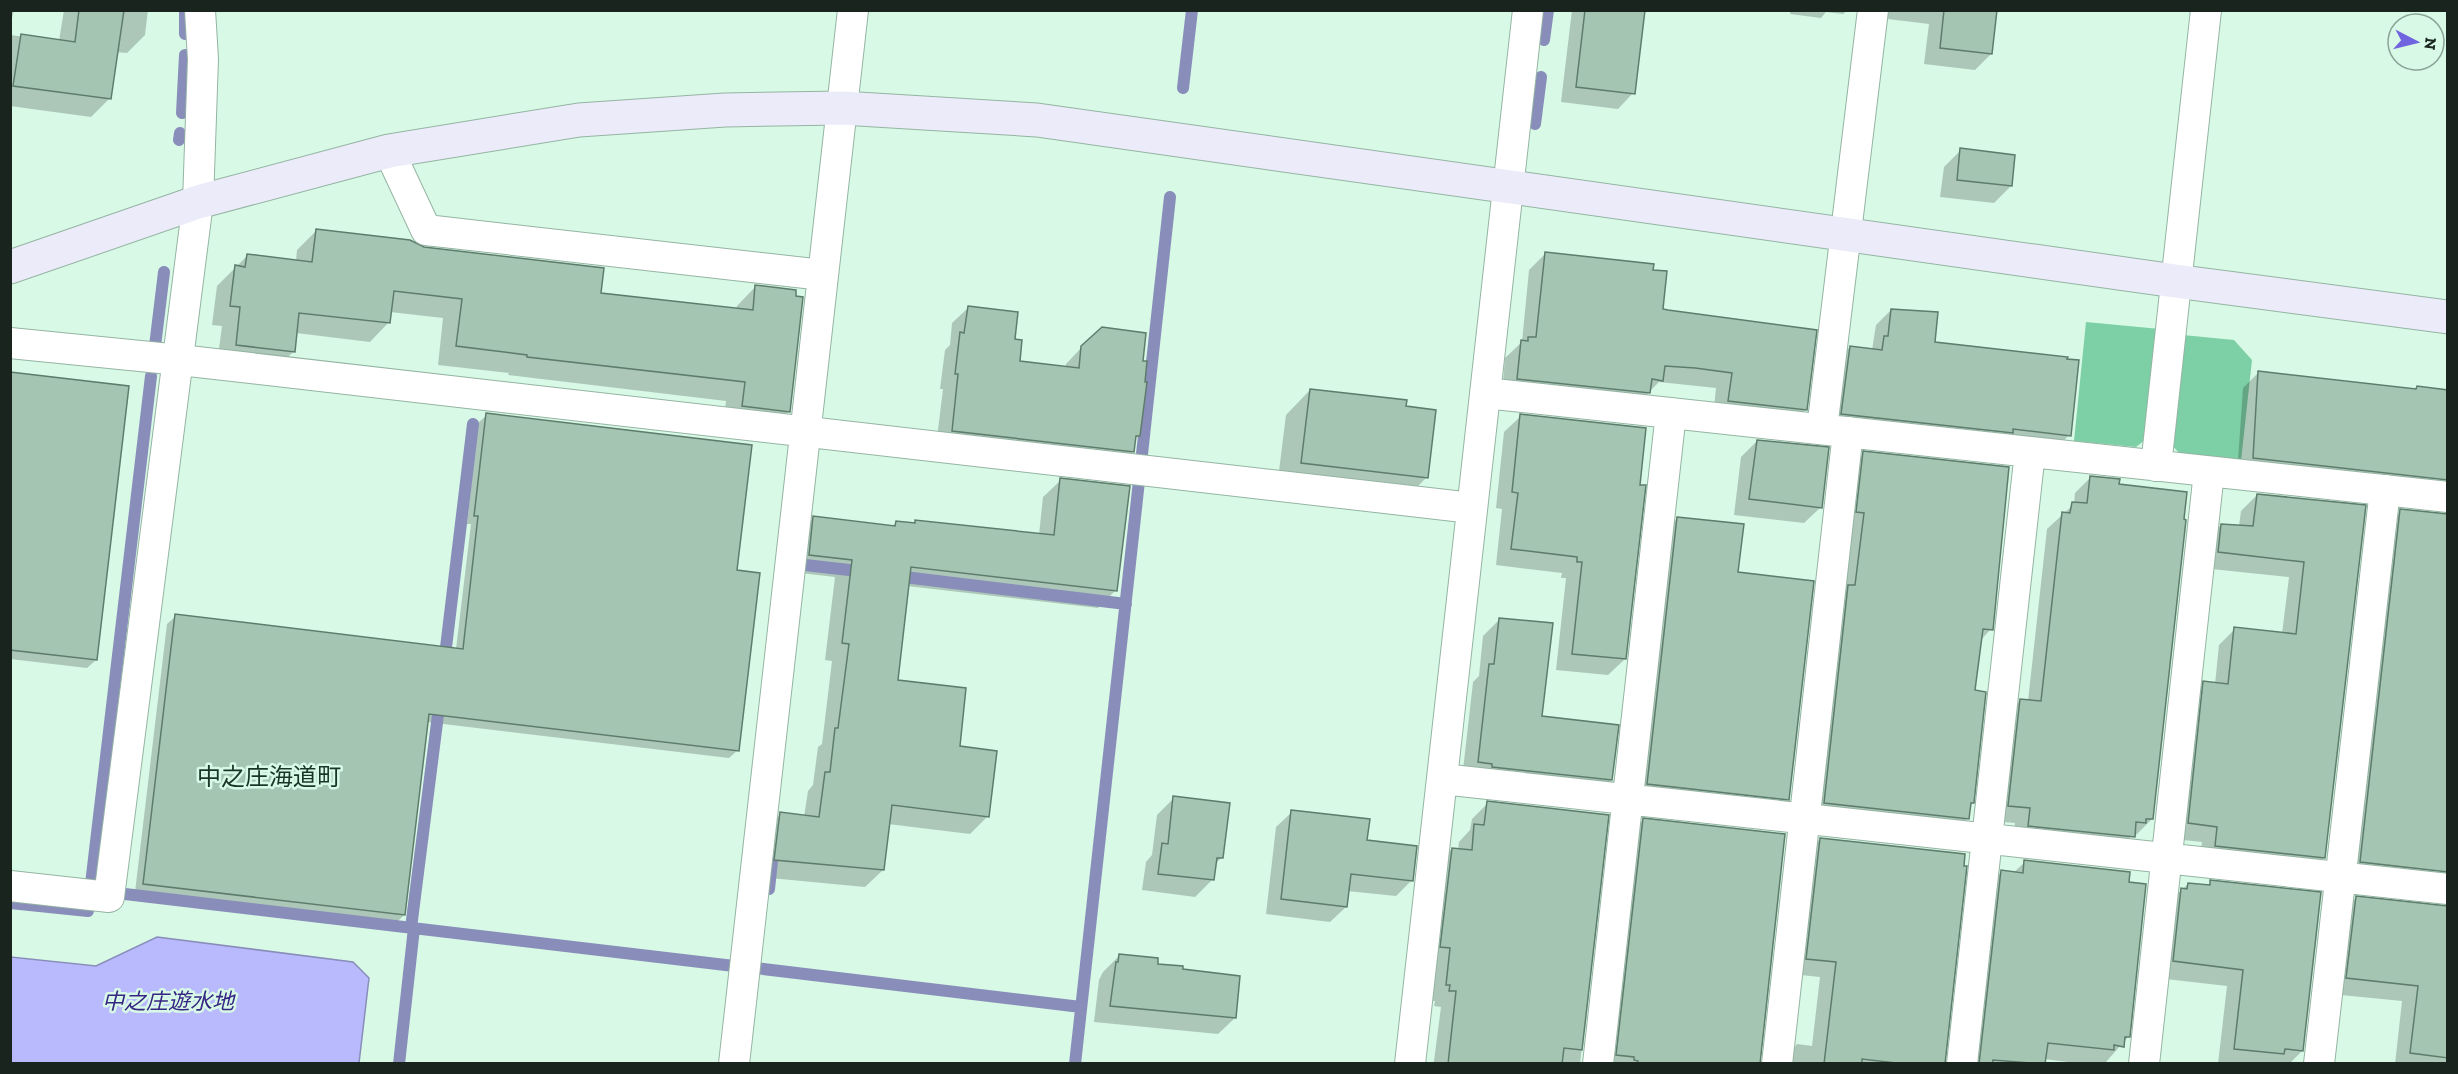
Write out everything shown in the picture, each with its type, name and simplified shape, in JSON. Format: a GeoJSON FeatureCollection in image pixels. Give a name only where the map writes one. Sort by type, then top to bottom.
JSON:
{"type":"FeatureCollection","features":[{"type":"Feature","properties":{"kind":"street"},"geometry":{"type":"LineString","coordinates":[[10,886],[109,897],[180,360],[198,202],[203,58],[200,10]]}},
{"type":"Feature","properties":{"kind":"street"},"geometry":{"type":"LineString","coordinates":[[734,1064],[853,10]]}},
{"type":"Feature","properties":{"kind":"street"},"geometry":{"type":"LineString","coordinates":[[1410,1064],[1528,10]]}},
{"type":"Feature","properties":{"kind":"street"},"geometry":{"type":"LineString","coordinates":[[1777,1064],[1805,819],[1835,430],[1847,235],[1873,10]]}},
{"type":"Feature","properties":{"kind":"street"},"geometry":{"type":"LineString","coordinates":[[2156,465],[2206,10]]}},
{"type":"Feature","properties":{"kind":"street"},"geometry":{"type":"LineString","coordinates":[[10,267],[198,202],[389,151],[579,120],[724,110],[842,108],[1037,120],[2175,281],[2448,317]]}},
{"type":"Feature","properties":{"kind":"street"},"geometry":{"type":"LineString","coordinates":[[389,151],[426,230],[823,275]]}},
{"type":"Feature","properties":{"kind":"street"},"geometry":{"type":"LineString","coordinates":[[10,343],[180,360],[1472,508]]}},
{"type":"Feature","properties":{"kind":"street"},"geometry":{"type":"LineString","coordinates":[[1485,393],[2448,497]]}},
{"type":"Feature","properties":{"kind":"street"},"geometry":{"type":"LineString","coordinates":[[1598,1064],[1671,413]]}},
{"type":"Feature","properties":{"kind":"street"},"geometry":{"type":"LineString","coordinates":[[1962,1064],[2030,452]]}},
{"type":"Feature","properties":{"kind":"street"},"geometry":{"type":"LineString","coordinates":[[2144,1064],[2210,472]]}},
{"type":"Feature","properties":{"kind":"street"},"geometry":{"type":"LineString","coordinates":[[2319,1064],[2385,490]]}},
{"type":"Feature","properties":{"kind":"street"},"geometry":{"type":"LineString","coordinates":[[1442,779],[2448,889]]}},
{"type":"Feature","properties":{"kind":"green space"},"geometry":{"type":"Polygon","coordinates":[[[2086,322],[2160,329],[2150,436],[2136,447],[2074,441],[2086,322]]]}},
{"type":"Feature","properties":{"kind":"green space"},"geometry":{"type":"Polygon","coordinates":[[[2183,335],[2234,340],[2252,360],[2241,461],[2180,454],[2171,444],[2183,335]]]}},
{"type":"Feature","properties":{"kind":"water","name":"中之庄遊水地"},"geometry":{"type":"Polygon","coordinates":[[[157,937],[353,962],[369,978],[359,1063],[11,1063],[11,957],[96,966],[157,937]]]}},
{"type":"Feature","properties":{"kind":"building"},"geometry":{"type":"Polygon","coordinates":[[[79,10],[124,10],[111,99],[13,86],[21,34],[75,42],[79,10]]]}},
{"type":"Feature","properties":{"kind":"building"},"geometry":{"type":"Polygon","coordinates":[[[1585,10],[1645,10],[1635,94],[1576,87],[1585,10]]]}},
{"type":"Feature","properties":{"kind":"building"},"geometry":{"type":"Polygon","coordinates":[[[1944,10],[1997,10],[1992,54],[1940,48],[1944,10]]]}},
{"type":"Feature","properties":{"kind":"building"},"geometry":{"type":"Polygon","coordinates":[[[1960,148],[2015,155],[2012,186],[1957,180],[1960,148]]]}},
{"type":"Feature","properties":{"kind":"building"},"geometry":{"type":"Polygon","coordinates":[[[316,229],[410,240],[424,247],[604,268],[601,293],[753,310],[755,285],[796,290],[796,296],[803,297],[790,412],[742,406],[745,382],[527,357],[527,355],[456,346],[462,299],[394,291],[390,323],[299,313],[295,352],[236,345],[240,307],[230,306],[235,265],[245,267],[247,254],[312,262],[316,229]]]}},
{"type":"Feature","properties":{"kind":"building"},"geometry":{"type":"Polygon","coordinates":[[[1545,252],[1654,264],[1653,270],[1667,271],[1663,309],[1817,330],[1807,410],[1728,401],[1732,373],[1695,368],[1665,366],[1663,381],[1652,379],[1650,393],[1517,379],[1521,340],[1528,341],[1528,337],[1536,337],[1545,252]]]}},
{"type":"Feature","properties":{"kind":"building"},"geometry":{"type":"Polygon","coordinates":[[[968,306],[1018,312],[1015,339],[1022,340],[1020,361],[1079,368],[1081,346],[1102,327],[1146,333],[1143,361],[1147,361],[1145,382],[1147,382],[1140,436],[1136,436],[1134,452],[952,431],[960,332],[964,333],[968,306]]]}},
{"type":"Feature","properties":{"kind":"building"},"geometry":{"type":"Polygon","coordinates":[[[1891,309],[1938,312],[1935,342],[2079,360],[2071,436],[2013,429],[2013,433],[1841,414],[1850,346],[1882,350],[1884,336],[1888,336],[1891,309]]]}},
{"type":"Feature","properties":{"kind":"building"},"geometry":{"type":"Polygon","coordinates":[[[2258,371],[2416,389],[2417,386],[2448,390],[2448,480],[2253,458],[2258,371]]]}},
{"type":"Feature","properties":{"kind":"building"},"geometry":{"type":"Polygon","coordinates":[[[10,372],[129,386],[97,660],[10,650],[10,372]]]}},
{"type":"Feature","properties":{"kind":"building"},"geometry":{"type":"Polygon","coordinates":[[[1310,389],[1407,400],[1406,406],[1436,410],[1428,478],[1301,463],[1310,389]]]}},
{"type":"Feature","properties":{"kind":"building"},"geometry":{"type":"Polygon","coordinates":[[[486,413],[752,445],[737,570],[760,573],[739,751],[429,714],[405,915],[143,884],[175,614],[463,649],[478,516],[474,516],[486,413]]]}},
{"type":"Feature","properties":{"kind":"building"},"geometry":{"type":"Polygon","coordinates":[[[1520,414],[1646,428],[1640,485],[1646,485],[1626,659],[1572,654],[1582,562],[1577,562],[1577,557],[1511,549],[1518,493],[1512,492],[1520,414]]]}},
{"type":"Feature","properties":{"kind":"building"},"geometry":{"type":"Polygon","coordinates":[[[1757,440],[1829,447],[1822,508],[1749,499],[1757,440]]]}},
{"type":"Feature","properties":{"kind":"building"},"geometry":{"type":"Polygon","coordinates":[[[1863,451],[2009,467],[1993,630],[1983,629],[1975,690],[1986,692],[1974,803],[1971,803],[1969,819],[1824,803],[1848,585],[1855,585],[1864,513],[1856,512],[1863,451]]]}},
{"type":"Feature","properties":{"kind":"building"},"geometry":{"type":"Polygon","coordinates":[[[2090,476],[2120,479],[2119,484],[2187,492],[2184,519],[2186,520],[2153,819],[2146,819],[2146,823],[2136,822],[2135,837],[2028,826],[2030,808],[2008,806],[2020,699],[2041,701],[2062,512],[2070,513],[2072,502],[2087,503],[2090,476]]]}},
{"type":"Feature","properties":{"kind":"building"},"geometry":{"type":"Polygon","coordinates":[[[1060,478],[1130,486],[1117,591],[911,567],[898,680],[966,688],[960,746],[997,751],[989,817],[892,805],[884,870],[774,860],[780,812],[819,817],[825,772],[830,772],[835,728],[838,728],[849,644],[842,643],[852,560],[809,555],[813,516],[895,526],[896,521],[915,523],[915,520],[1054,535],[1060,478]]]}},
{"type":"Feature","properties":{"kind":"building"},"geometry":{"type":"Polygon","coordinates":[[[2257,494],[2366,505],[2325,858],[2215,846],[2217,827],[2188,823],[2203,681],[2228,684],[2234,627],[2296,634],[2304,562],[2218,552],[2221,524],[2253,526],[2257,494]]]}},
{"type":"Feature","properties":{"kind":"building"},"geometry":{"type":"Polygon","coordinates":[[[2400,509],[2448,514],[2448,872],[2360,862],[2400,509]]]}},
{"type":"Feature","properties":{"kind":"building"},"geometry":{"type":"Polygon","coordinates":[[[1677,517],[1744,524],[1738,572],[1814,581],[1789,800],[1647,784],[1677,517]]]}},
{"type":"Feature","properties":{"kind":"building"},"geometry":{"type":"Polygon","coordinates":[[[1499,618],[1553,623],[1542,716],[1619,725],[1612,780],[1492,767],[1492,764],[1478,762],[1489,664],[1494,664],[1499,618]]]}},
{"type":"Feature","properties":{"kind":"building"},"geometry":{"type":"Polygon","coordinates":[[[1173,796],[1230,803],[1223,858],[1217,858],[1214,880],[1158,874],[1162,843],[1168,844],[1173,796]]]}},
{"type":"Feature","properties":{"kind":"building"},"geometry":{"type":"Polygon","coordinates":[[[1487,801],[1609,815],[1582,1050],[1564,1048],[1562,1064],[1448,1064],[1456,991],[1449,991],[1450,985],[1446,985],[1450,948],[1440,947],[1452,848],[1472,850],[1474,824],[1484,825],[1487,801]]]}},
{"type":"Feature","properties":{"kind":"building"},"geometry":{"type":"Polygon","coordinates":[[[1291,810],[1370,819],[1367,840],[1417,846],[1413,881],[1351,874],[1347,907],[1281,899],[1291,810]]]}},
{"type":"Feature","properties":{"kind":"building"},"geometry":{"type":"Polygon","coordinates":[[[1643,818],[1785,834],[1760,1064],[1637,1064],[1638,1061],[1634,1060],[1634,1057],[1616,1055],[1643,818]]]}},
{"type":"Feature","properties":{"kind":"building"},"geometry":{"type":"Polygon","coordinates":[[[1820,838],[1965,854],[1964,866],[1967,866],[1945,1064],[1905,1064],[1862,1059],[1862,1064],[1824,1064],[1836,962],[1806,959],[1820,838]]]}},
{"type":"Feature","properties":{"kind":"building"},"geometry":{"type":"Polygon","coordinates":[[[2024,860],[2130,872],[2129,882],[2146,884],[2130,1037],[2125,1037],[2124,1047],[2114,1045],[2114,1050],[2048,1043],[2045,1064],[1993,1060],[1992,1064],[1979,1064],[2001,870],[2023,873],[2024,860]]]}},
{"type":"Feature","properties":{"kind":"building"},"geometry":{"type":"Polygon","coordinates":[[[2210,880],[2321,892],[2303,1051],[2285,1049],[2284,1054],[2234,1049],[2243,970],[2173,961],[2181,888],[2187,889],[2188,883],[2210,885],[2210,880]]]}},
{"type":"Feature","properties":{"kind":"building"},"geometry":{"type":"Polygon","coordinates":[[[2356,896],[2448,906],[2448,1058],[2410,1053],[2418,986],[2346,978],[2356,896]]]}},
{"type":"Feature","properties":{"kind":"building"},"geometry":{"type":"Polygon","coordinates":[[[1119,954],[1158,958],[1158,964],[1183,966],[1183,969],[1240,976],[1236,1018],[1110,1006],[1119,954]]]}},
{"type":"Feature","properties":{"kind":"waterway"},"geometry":{"type":"LineString","coordinates":[[185,10],[185,34]]}},
{"type":"Feature","properties":{"kind":"waterway"},"geometry":{"type":"LineString","coordinates":[[1183,88],[1192,10]]}},
{"type":"Feature","properties":{"kind":"waterway"},"geometry":{"type":"LineString","coordinates":[[1544,40],[1548,10]]}},
{"type":"Feature","properties":{"kind":"waterway"},"geometry":{"type":"LineString","coordinates":[[182,113],[185,55]]}},
{"type":"Feature","properties":{"kind":"waterway"},"geometry":{"type":"LineString","coordinates":[[1535,124],[1541,77]]}},
{"type":"Feature","properties":{"kind":"waterway"},"geometry":{"type":"LineString","coordinates":[[179,140],[180,133]]}},
{"type":"Feature","properties":{"kind":"waterway"},"geometry":{"type":"LineString","coordinates":[[1142,454],[1170,197]]}},
{"type":"Feature","properties":{"kind":"waterway"},"geometry":{"type":"LineString","coordinates":[[155,346],[164,272]]}},
{"type":"Feature","properties":{"kind":"waterway"},"geometry":{"type":"LineString","coordinates":[[91,884],[151,376]]}},
{"type":"Feature","properties":{"kind":"waterway"},"geometry":{"type":"LineString","coordinates":[[444,664],[473,424]]}},
{"type":"Feature","properties":{"kind":"waterway"},"geometry":{"type":"LineString","coordinates":[[1075,1064],[1139,481]]}},
{"type":"Feature","properties":{"kind":"waterway"},"geometry":{"type":"LineString","coordinates":[[805,565],[867,572]]}},
{"type":"Feature","properties":{"kind":"waterway"},"geometry":{"type":"LineString","coordinates":[[896,576],[1126,604]]}},
{"type":"Feature","properties":{"kind":"waterway"},"geometry":{"type":"LineString","coordinates":[[411,928],[440,699]]}},
{"type":"Feature","properties":{"kind":"waterway"},"geometry":{"type":"LineString","coordinates":[[769,889],[772,861]]}},
{"type":"Feature","properties":{"kind":"waterway"},"geometry":{"type":"LineString","coordinates":[[125,894],[734,966]]}},
{"type":"Feature","properties":{"kind":"waterway"},"geometry":{"type":"LineString","coordinates":[[10,903],[88,911],[88,906]]}},
{"type":"Feature","properties":{"kind":"waterway"},"geometry":{"type":"LineString","coordinates":[[399,1064],[414,928]]}},
{"type":"Feature","properties":{"kind":"waterway"},"geometry":{"type":"LineString","coordinates":[[755,968],[1081,1007]]}},
{"type":"Feature","properties":{"kind":"district","name":"中之庄海道町"},"geometry":{"type":"Point","coordinates":[269,776]}}]}
